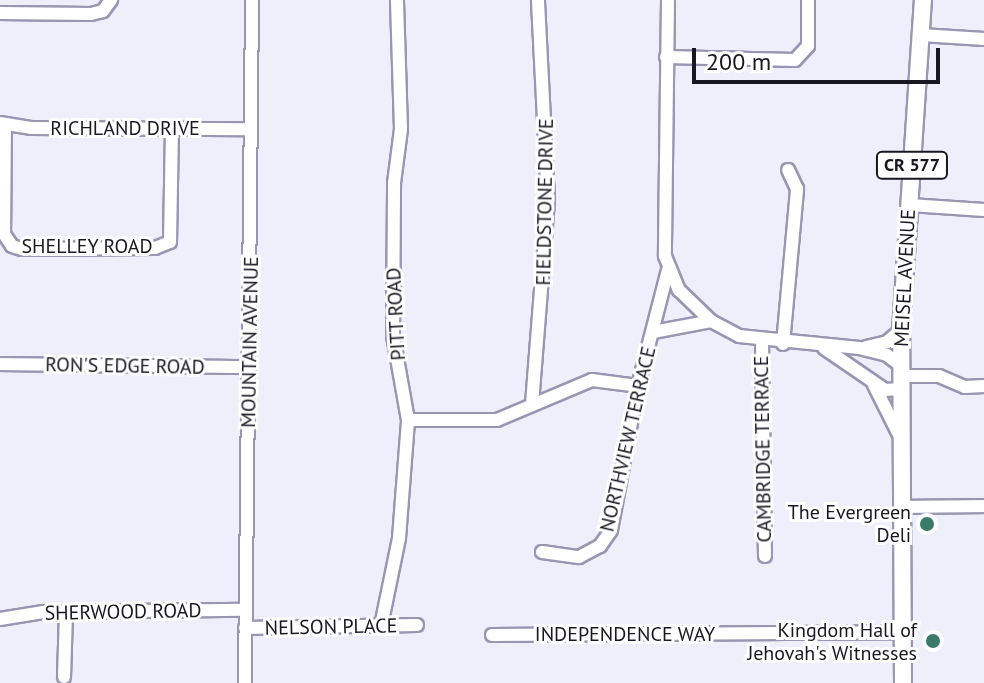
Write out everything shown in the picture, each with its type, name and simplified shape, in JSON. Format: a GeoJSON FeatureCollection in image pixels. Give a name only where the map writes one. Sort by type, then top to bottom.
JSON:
{"type":"FeatureCollection","features":[{"type":"Feature","properties":{"kind":"main road","name":"MEISEL AVENUE"},"geometry":{"type":"LineString","coordinates":[[900,377],[923,0]]}},
{"type":"Feature","properties":{"kind":"main road","name":"CR 577"},"geometry":{"type":"LineString","coordinates":[[900,377],[903,683]]}},
{"type":"Feature","properties":{"kind":"street"},"geometry":{"type":"LineString","coordinates":[[0,13],[97,14],[111,0]]}},
{"type":"Feature","properties":{"kind":"street","name":"MOUNTAIN AVENUE"},"geometry":{"type":"LineString","coordinates":[[245,683],[252,0]]}},
{"type":"Feature","properties":{"kind":"street","name":"PITT ROAD"},"geometry":{"type":"LineString","coordinates":[[381,626],[399,538],[408,420],[393,336],[394,183],[401,129],[397,0]]}},
{"type":"Feature","properties":{"kind":"street","name":"FIELDSTONE DRIVE"},"geometry":{"type":"LineString","coordinates":[[532,404],[548,199],[538,0]]}},
{"type":"Feature","properties":{"kind":"street","name":"NORTHVIEW TERRACE"},"geometry":{"type":"LineString","coordinates":[[542,552],[579,557],[606,538],[638,386],[668,270],[668,0]]}},
{"type":"Feature","properties":{"kind":"street"},"geometry":{"type":"LineString","coordinates":[[666,57],[795,60],[808,46],[808,0]]}},
{"type":"Feature","properties":{"kind":"street"},"geometry":{"type":"LineString","coordinates":[[921,35],[984,39]]}},
{"type":"Feature","properties":{"kind":"street","name":"RICHLAND DRIVE"},"geometry":{"type":"LineString","coordinates":[[2,123],[251,129]]}},
{"type":"Feature","properties":{"kind":"street","name":"SHELLEY ROAD"},"geometry":{"type":"LineString","coordinates":[[2,123],[4,234],[12,246],[22,249],[146,248],[170,242],[172,128]]}},
{"type":"Feature","properties":{"kind":"street"},"geometry":{"type":"LineString","coordinates":[[783,344],[797,189],[788,170]]}},
{"type":"Feature","properties":{"kind":"street"},"geometry":{"type":"LineString","coordinates":[[910,205],[984,210]]}},
{"type":"Feature","properties":{"kind":"street"},"geometry":{"type":"LineString","coordinates":[[668,270],[711,321],[762,342],[859,348],[887,342],[901,330]]}},
{"type":"Feature","properties":{"kind":"street"},"geometry":{"type":"LineString","coordinates":[[653,332],[711,321]]}},
{"type":"Feature","properties":{"kind":"street","name":"CAMBRIDGE TERRACE"},"geometry":{"type":"LineString","coordinates":[[762,342],[765,556]]}},
{"type":"Feature","properties":{"kind":"street"},"geometry":{"type":"LineString","coordinates":[[824,348],[885,390],[900,377],[939,376],[965,387],[984,386]]}},
{"type":"Feature","properties":{"kind":"street"},"geometry":{"type":"LineString","coordinates":[[859,348],[887,355],[900,377]]}},
{"type":"Feature","properties":{"kind":"street","name":"RON'S EDGE ROAD"},"geometry":{"type":"LineString","coordinates":[[0,364],[250,367]]}},
{"type":"Feature","properties":{"kind":"street"},"geometry":{"type":"LineString","coordinates":[[408,420],[497,420],[592,380],[638,386]]}},
{"type":"Feature","properties":{"kind":"street"},"geometry":{"type":"LineString","coordinates":[[873,382],[901,441]]}},
{"type":"Feature","properties":{"kind":"street"},"geometry":{"type":"LineString","coordinates":[[902,507],[984,506]]}},
{"type":"Feature","properties":{"kind":"street","name":"SHERWOOD ROAD"},"geometry":{"type":"LineString","coordinates":[[0,619],[66,612],[246,610]]}},
{"type":"Feature","properties":{"kind":"street"},"geometry":{"type":"LineString","coordinates":[[64,677],[66,612]]}},
{"type":"Feature","properties":{"kind":"street","name":"NELSON PLACE"},"geometry":{"type":"LineString","coordinates":[[245,628],[417,625]]}},
{"type":"Feature","properties":{"kind":"street","name":"INDEPENDENCE WAY"},"geometry":{"type":"LineString","coordinates":[[492,635],[902,632]]}},
{"type":"Feature","properties":{"kind":"place","name":"The Evergreen Deli"},"geometry":{"type":"Point","coordinates":[927,524]}},
{"type":"Feature","properties":{"kind":"place","name":"Kingdom Hall of Jehovah's Witnesses"},"geometry":{"type":"Point","coordinates":[933,641]}}]}
